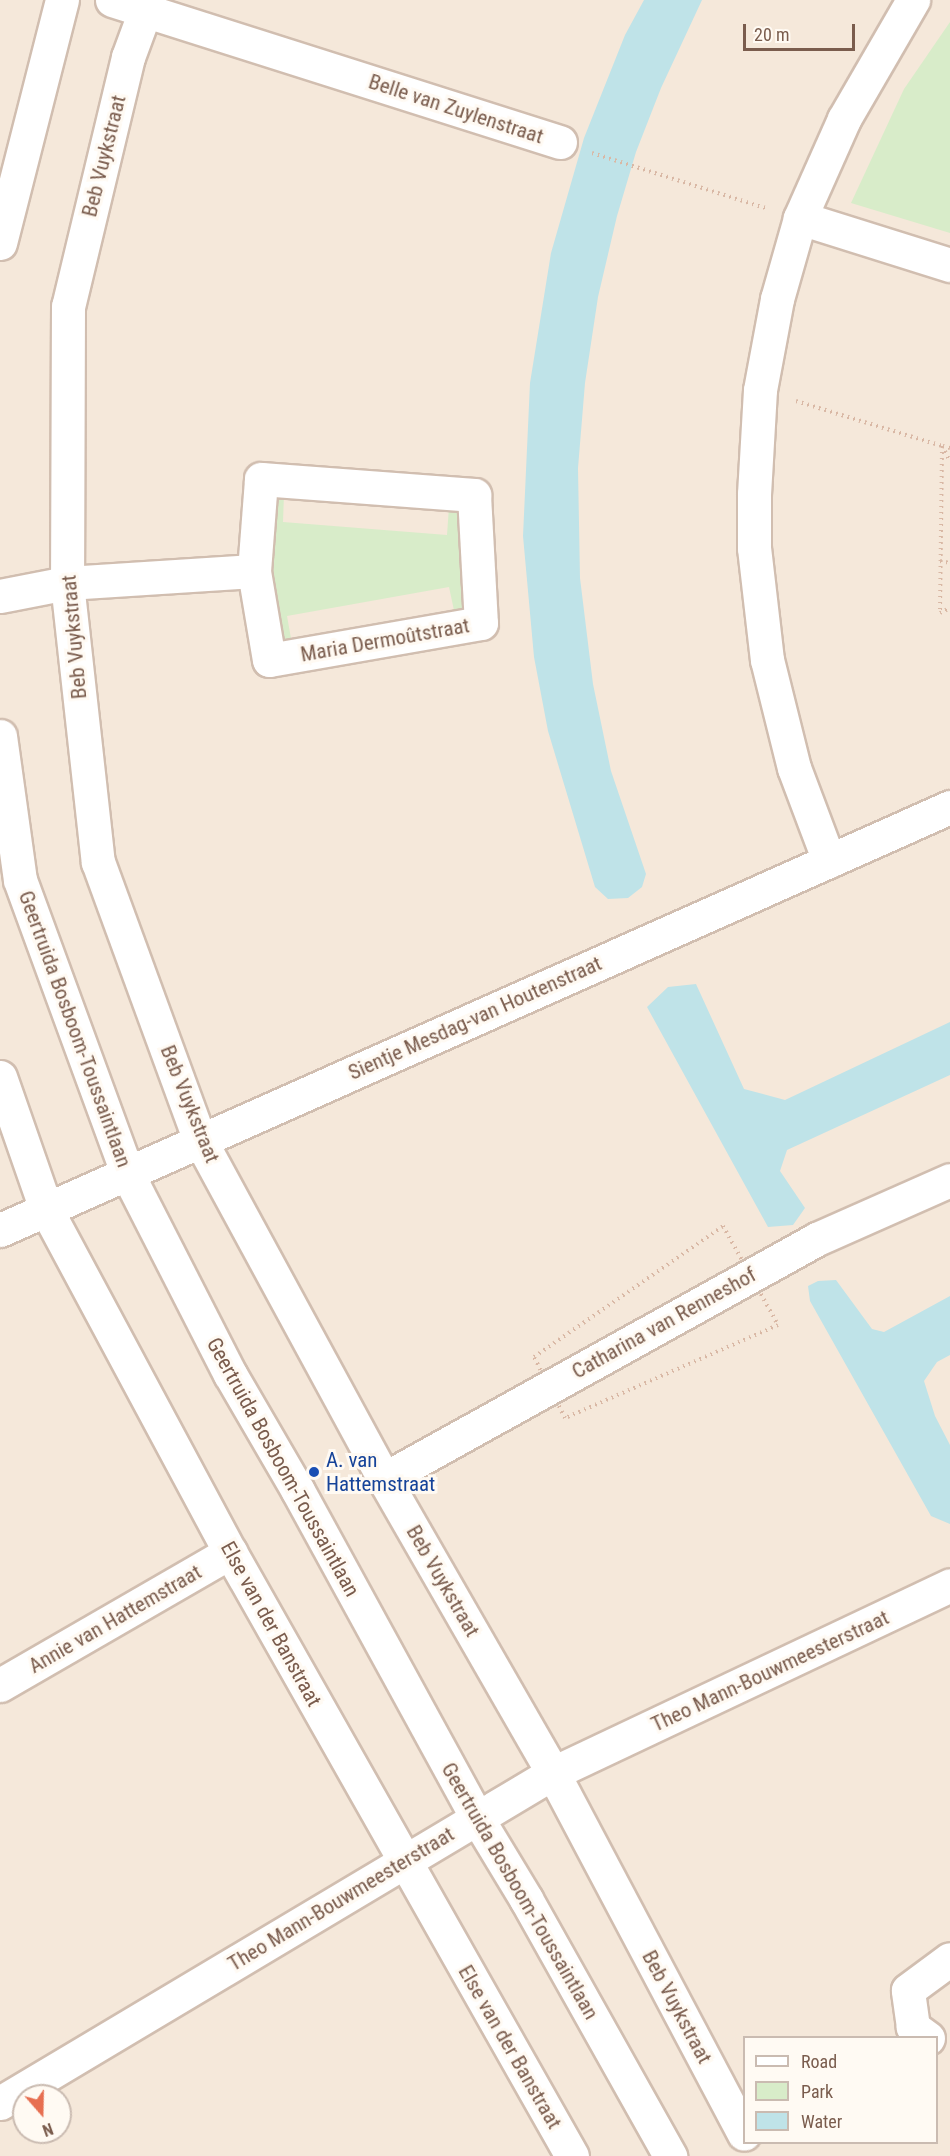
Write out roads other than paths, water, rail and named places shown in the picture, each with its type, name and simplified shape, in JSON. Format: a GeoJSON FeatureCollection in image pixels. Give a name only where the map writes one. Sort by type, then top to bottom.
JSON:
{"type":"FeatureCollection","features":[{"type":"Feature","properties":{"kind":"street"},"geometry":{"type":"LineString","coordinates":[[0,243],[62,0]]}},
{"type":"Feature","properties":{"kind":"street","name":"Belle van Zuylenstraat"},"geometry":{"type":"LineString","coordinates":[[112,0],[147,5],[560,142]]}},
{"type":"Feature","properties":{"kind":"street"},"geometry":{"type":"LineString","coordinates":[[829,861],[794,768],[767,660],[754,548],[754,494],[760,390],[777,299],[800,218],[844,119],[913,0]]}},
{"type":"Feature","properties":{"kind":"street","name":"Beb Vuykstraat"},"geometry":{"type":"LineString","coordinates":[[147,5],[128,57],[68,306],[67,583],[98,862],[200,1140],[384,1479],[553,1773],[743,2128]]}},
{"type":"Feature","properties":{"kind":"street"},"geometry":{"type":"LineString","coordinates":[[800,218],[950,264]]}},
{"type":"Feature","properties":{"kind":"street","name":"Maria Dermoûtstraat"},"geometry":{"type":"LineString","coordinates":[[261,479],[474,495],[481,623],[269,660],[254,571],[261,479]]}},
{"type":"Feature","properties":{"kind":"street"},"geometry":{"type":"LineString","coordinates":[[0,596],[67,583],[254,571]]}},
{"type":"Feature","properties":{"kind":"street","name":"Geertruida Bosboom-Toussaintlaan"},"geometry":{"type":"LineString","coordinates":[[0,736],[20,880],[127,1173],[230,1374],[298,1491],[477,1818],[526,1899],[670,2156]]}},
{"type":"Feature","properties":{"kind":"street","name":"Sientje Mesdag-van Houtenstraat"},"geometry":{"type":"LineString","coordinates":[[0,1230],[950,807]]}},
{"type":"Feature","properties":{"kind":"street","name":"Else van der Banstraat"},"geometry":{"type":"LineString","coordinates":[[0,1077],[46,1209],[230,1552],[572,2156]]}},
{"type":"Feature","properties":{"kind":"street","name":"Catharina van Renneshof"},"geometry":{"type":"LineString","coordinates":[[384,1479],[817,1239],[950,1180]]}},
{"type":"Feature","properties":{"kind":"street","name":"Annie van Hattemstraat"},"geometry":{"type":"LineString","coordinates":[[0,1686],[230,1552]]}},
{"type":"Feature","properties":{"kind":"street","name":"Theo Mann-Bouwmeesterstraat"},"geometry":{"type":"LineString","coordinates":[[0,2103],[553,1773],[950,1585]]}},
{"type":"Feature","properties":{"kind":"street"},"geometry":{"type":"LineString","coordinates":[[917,2036],[908,1990],[950,1959]]}},
{"type":"Feature","properties":{"kind":"water"},"geometry":{"type":"Polygon","coordinates":[[[644,0],[702,0],[661,88],[636,152],[617,216],[598,297],[585,383],[578,468],[580,578],[593,684],[611,771],[646,874],[642,887],[628,898],[608,899],[595,887],[548,731],[534,657],[523,536],[530,383],[551,253],[584,138],[625,35],[644,0]]]}},
{"type":"Feature","properties":{"kind":"water"},"geometry":{"type":"Polygon","coordinates":[[[696,984],[744,1089],[785,1100],[950,1022],[950,1075],[787,1150],[780,1171],[805,1208],[793,1225],[768,1227],[647,1007],[668,987],[696,984]]]}},
{"type":"Feature","properties":{"kind":"water"},"geometry":{"type":"Polygon","coordinates":[[[836,1280],[872,1329],[884,1332],[950,1296],[950,1355],[937,1362],[924,1381],[935,1416],[950,1445],[950,1524],[931,1516],[810,1301],[808,1286],[818,1281],[836,1280]]]}},
{"type":"Feature","properties":{"kind":"place","name":"A. van Hattemstraat"},"geometry":{"type":"Point","coordinates":[314,1472]}}]}
